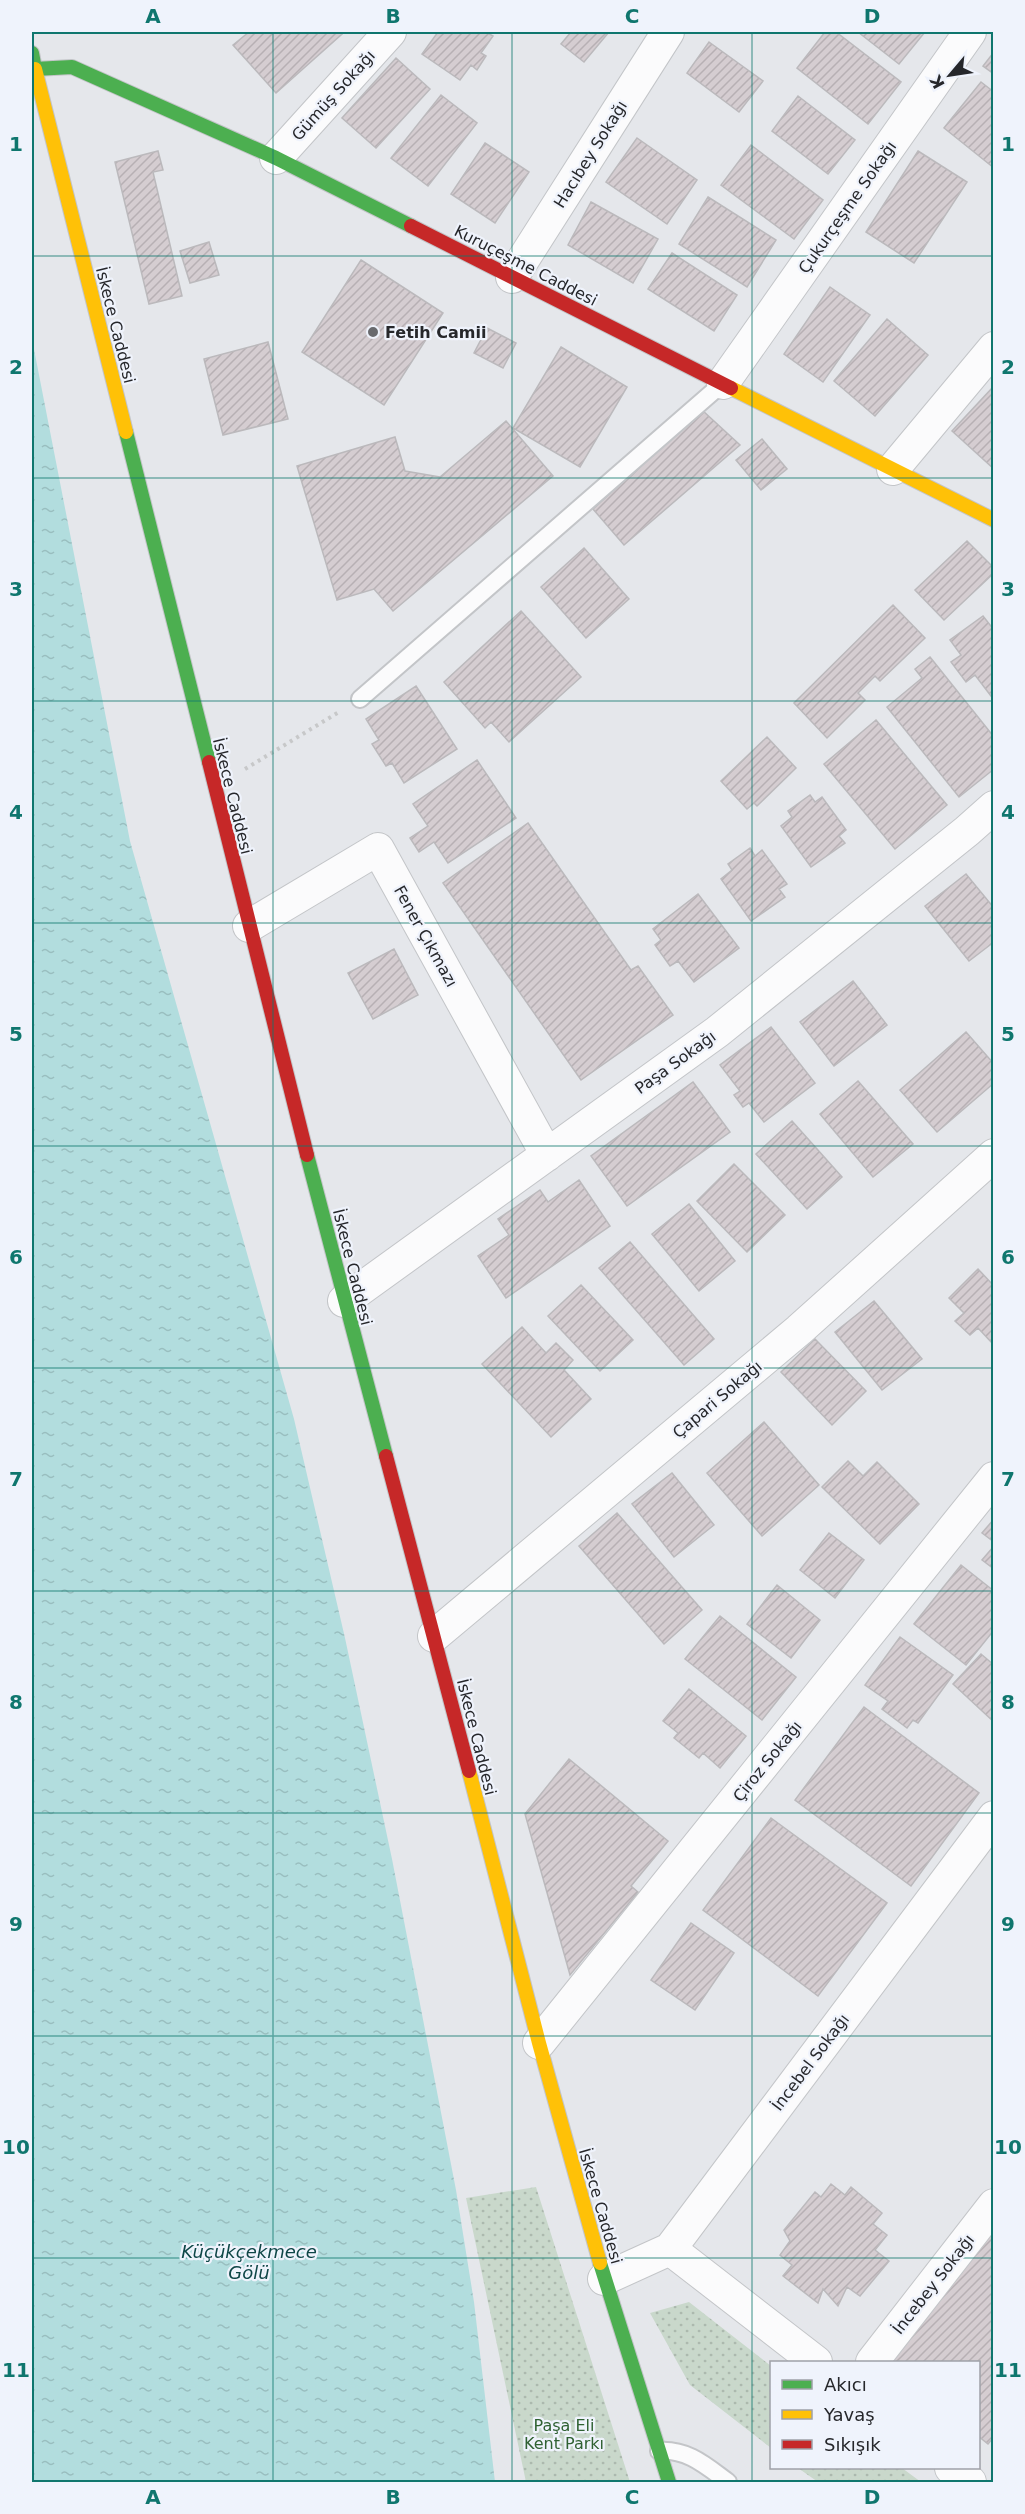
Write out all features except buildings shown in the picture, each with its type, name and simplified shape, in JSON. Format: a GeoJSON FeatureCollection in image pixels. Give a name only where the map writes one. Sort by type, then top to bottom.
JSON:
{"type":"FeatureCollection","features":[{"type":"Feature","properties":{"kind":"street","name":"Gümüş Sokağı"},"geometry":{"type":"LineString","coordinates":[[276,158],[390,32]]}},
{"type":"Feature","properties":{"kind":"street","name":"Hacıbey Sokağı"},"geometry":{"type":"LineString","coordinates":[[512,277],[668,32]]}},
{"type":"Feature","properties":{"kind":"street","name":"Çukurçeşme Sokağı"},"geometry":{"type":"LineString","coordinates":[[723,383],[970,32]]}},
{"type":"Feature","properties":{"kind":"street","name":"İskece Caddesi"},"geometry":{"type":"LineString","coordinates":[[32,53],[344,1301],[434,1636],[538,2043],[604,2279],[669,2482]]}},
{"type":"Feature","properties":{"kind":"street","name":"Kuruçeşme Caddesi"},"geometry":{"type":"LineString","coordinates":[[35,69],[72,67],[276,158],[993,520]]}},
{"type":"Feature","properties":{"kind":"street"},"geometry":{"type":"LineString","coordinates":[[893,469],[993,348]]}},
{"type":"Feature","properties":{"kind":"street","name":"Paşa Sokağı"},"geometry":{"type":"LineString","coordinates":[[344,1301],[717,1032],[967,831],[993,807]]}},
{"type":"Feature","properties":{"kind":"street","name":"Fener Çıkmazı"},"geometry":{"type":"LineString","coordinates":[[249,926],[378,849],[547,1155]]}},
{"type":"Feature","properties":{"kind":"street","name":"Çapari Sokağı"},"geometry":{"type":"LineString","coordinates":[[434,1636],[799,1330],[993,1155]]}},
{"type":"Feature","properties":{"kind":"street","name":"Çiroz Sokağı"},"geometry":{"type":"LineString","coordinates":[[538,2043],[993,1478]]}},
{"type":"Feature","properties":{"kind":"street","name":"İncebel Sokağı"},"geometry":{"type":"LineString","coordinates":[[604,2279],[670,2249],[993,1817]]}},
{"type":"Feature","properties":{"kind":"street","name":"İncebey Sokağı"},"geometry":{"type":"LineString","coordinates":[[873,2361],[993,2205]]}},
{"type":"Feature","properties":{"kind":"street"},"geometry":{"type":"LineString","coordinates":[[670,2249],[815,2361]]}},
{"type":"Feature","properties":{"kind":"street"},"geometry":{"type":"LineString","coordinates":[[952,2469],[970,2482]]}},
{"type":"Feature","properties":{"kind":"lane"},"geometry":{"type":"LineString","coordinates":[[360,699],[723,383]]}},
{"type":"Feature","properties":{"kind":"lane"},"geometry":{"type":"LineString","coordinates":[[659,2451],[672,2450],[696,2458],[728,2482]]}},
{"type":"Feature","properties":{"kind":"path"},"geometry":{"type":"LineString","coordinates":[[214,788],[360,699]]}},
{"type":"Feature","properties":{"kind":"green space","name":"Paşa Eli Kent Parkı"},"geometry":{"type":"Polygon","coordinates":[[[536,2187],[630,2482],[526,2482],[466,2198],[536,2187]]]}},
{"type":"Feature","properties":{"kind":"green space"},"geometry":{"type":"Polygon","coordinates":[[[689,2302],[770,2365],[770,2447],[690,2385],[650,2313],[689,2302]]]}},
{"type":"Feature","properties":{"kind":"green space"},"geometry":{"type":"Polygon","coordinates":[[[799,2469],[903,2469],[921,2482],[818,2482],[799,2469]]]}},
{"type":"Feature","properties":{"kind":"water","name":"Küçükçekmece Gölü"},"geometry":{"type":"Polygon","coordinates":[[[32,339],[130,841],[294,1419],[345,1638],[392,1859],[456,2190],[474,2302],[495,2482],[32,2482],[32,339]]]}},
{"type":"Feature","properties":{"kind":"traffic: fast"},"geometry":{"type":"LineString","coordinates":[[32,53],[35,69],[72,67],[276,158],[411,226]]}},
{"type":"Feature","properties":{"kind":"traffic: fast"},"geometry":{"type":"LineString","coordinates":[[126,432],[209,762]]}},
{"type":"Feature","properties":{"kind":"traffic: fast"},"geometry":{"type":"LineString","coordinates":[[307,1155],[386,1456]]}},
{"type":"Feature","properties":{"kind":"traffic: fast"},"geometry":{"type":"LineString","coordinates":[[600,2263],[669,2482]]}},
{"type":"Feature","properties":{"kind":"traffic: slow"},"geometry":{"type":"LineString","coordinates":[[35,69],[126,432]]}},
{"type":"Feature","properties":{"kind":"traffic: slow"},"geometry":{"type":"LineString","coordinates":[[731,388],[994,520]]}},
{"type":"Feature","properties":{"kind":"traffic: slow"},"geometry":{"type":"LineString","coordinates":[[469,1771],[539,2043],[600,2263]]}},
{"type":"Feature","properties":{"kind":"traffic: jam"},"geometry":{"type":"LineString","coordinates":[[411,226],[731,388]]}},
{"type":"Feature","properties":{"kind":"traffic: jam"},"geometry":{"type":"LineString","coordinates":[[209,762],[307,1155]]}},
{"type":"Feature","properties":{"kind":"traffic: jam"},"geometry":{"type":"LineString","coordinates":[[386,1456],[469,1771]]}},
{"type":"Feature","properties":{"kind":"place","name":"Fetih Camii"},"geometry":{"type":"Point","coordinates":[373,332]}}]}
